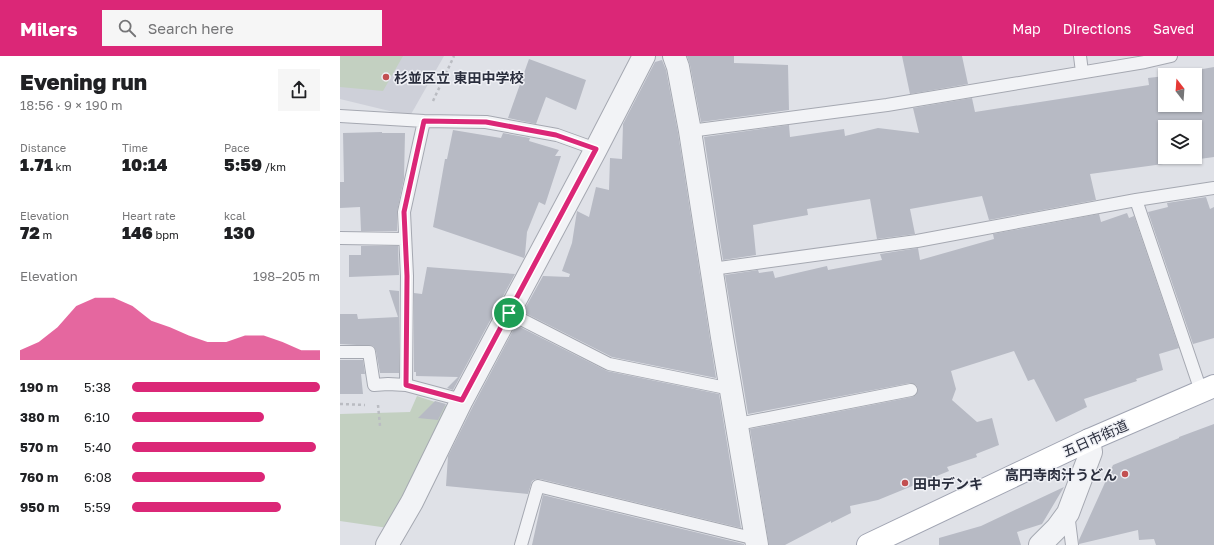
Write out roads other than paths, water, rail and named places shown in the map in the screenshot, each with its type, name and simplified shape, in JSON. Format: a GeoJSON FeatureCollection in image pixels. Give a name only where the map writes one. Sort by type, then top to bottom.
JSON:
{"type":"FeatureCollection","features":[{"type":"Feature","properties":{"kind":"main road","name":"五日市街道"},"geometry":{"type":"LineString","coordinates":[[868,545],[1089,440],[1208,388]]}},
{"type":"Feature","properties":{"kind":"street"},"geometry":{"type":"LineString","coordinates":[[387,545],[412,502],[462,400],[644,56]]}},
{"type":"Feature","properties":{"kind":"street"},"geometry":{"type":"LineString","coordinates":[[674,56],[678,67],[690,131],[756,542]]}},
{"type":"Feature","properties":{"kind":"street"},"geometry":{"type":"LineString","coordinates":[[1040,545],[1057,528],[1068,513],[1091,452],[1089,440]]}},
{"type":"Feature","properties":{"kind":"lane"},"geometry":{"type":"LineString","coordinates":[[1080,56],[1082,72]]}},
{"type":"Feature","properties":{"kind":"lane"},"geometry":{"type":"LineString","coordinates":[[690,131],[887,105],[1171,56]]}},
{"type":"Feature","properties":{"kind":"lane"},"geometry":{"type":"LineString","coordinates":[[340,116],[424,121],[486,122],[556,135],[596,149]]}},
{"type":"Feature","properties":{"kind":"lane"},"geometry":{"type":"LineString","coordinates":[[406,385],[407,276],[404,212],[424,121]]}},
{"type":"Feature","properties":{"kind":"lane"},"geometry":{"type":"LineString","coordinates":[[712,269],[917,241],[1136,200],[1214,188]]}},
{"type":"Feature","properties":{"kind":"lane"},"geometry":{"type":"LineString","coordinates":[[1136,200],[1208,388]]}},
{"type":"Feature","properties":{"kind":"lane"},"geometry":{"type":"LineString","coordinates":[[340,238],[405,239]]}},
{"type":"Feature","properties":{"kind":"lane"},"geometry":{"type":"LineString","coordinates":[[509,313],[609,364],[731,389]]}},
{"type":"Feature","properties":{"kind":"lane"},"geometry":{"type":"LineString","coordinates":[[340,352],[369,352],[374,385],[406,385],[462,400]]}},
{"type":"Feature","properties":{"kind":"lane"},"geometry":{"type":"LineString","coordinates":[[738,424],[911,390]]}},
{"type":"Feature","properties":{"kind":"lane"},"geometry":{"type":"LineString","coordinates":[[521,545],[538,486],[756,542]]}},
{"type":"Feature","properties":{"kind":"lane"},"geometry":{"type":"LineString","coordinates":[[1068,513],[1072,545]]}},
{"type":"Feature","properties":{"kind":"place","name":"杉並区立 東田中学校"},"geometry":{"type":"Point","coordinates":[386,77]}},
{"type":"Feature","properties":{"kind":"place","name":"高円寺肉汁うどん"},"geometry":{"type":"Point","coordinates":[1125,474]}},
{"type":"Feature","properties":{"kind":"place","name":"田中デンキ"},"geometry":{"type":"Point","coordinates":[905,483]}}]}
